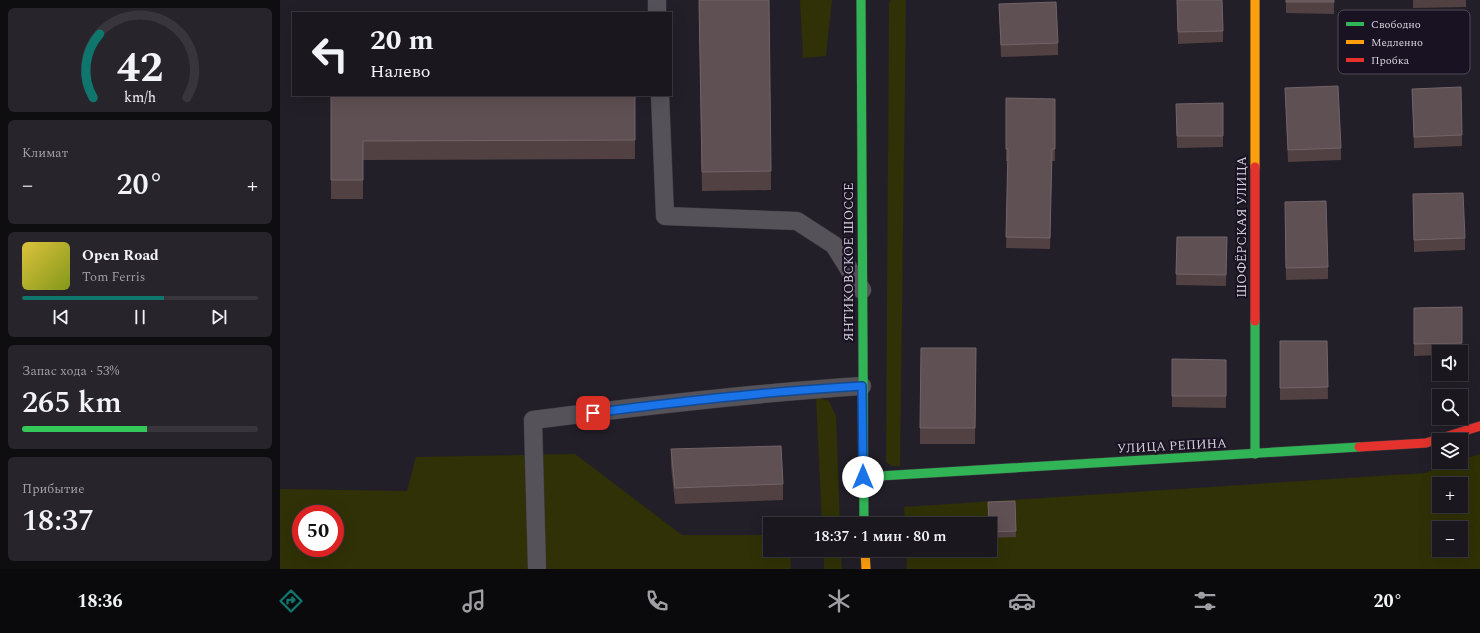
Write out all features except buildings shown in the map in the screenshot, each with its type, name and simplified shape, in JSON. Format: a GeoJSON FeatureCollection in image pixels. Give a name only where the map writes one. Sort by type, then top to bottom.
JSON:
{"type":"FeatureCollection","features":[{"type":"Feature","properties":{"kind":"street","name":"ЯНТИКОВСКОЕ ШОССЕ"},"geometry":{"type":"LineString","coordinates":[[861,0],[864,517]]}},
{"type":"Feature","properties":{"kind":"street","name":"ШОФЁРСКАЯ УЛИЦА"},"geometry":{"type":"LineString","coordinates":[[1255,0],[1255,454]]}},
{"type":"Feature","properties":{"kind":"street","name":"УЛИЦА РЕПИНА"},"geometry":{"type":"LineString","coordinates":[[863,477],[1426,443],[1480,426]]}},
{"type":"Feature","properties":{"kind":"street"},"geometry":{"type":"LineString","coordinates":[[865,557],[866,569]]}},
{"type":"Feature","properties":{"kind":"lane"},"geometry":{"type":"LineString","coordinates":[[657,0],[657,12]]}},
{"type":"Feature","properties":{"kind":"lane"},"geometry":{"type":"LineString","coordinates":[[660,96],[665,216],[797,221],[834,245],[862,290]]}},
{"type":"Feature","properties":{"kind":"lane"},"geometry":{"type":"LineString","coordinates":[[537,569],[533,420],[698,399],[804,389],[862,386]]}},
{"type":"Feature","properties":{"kind":"shaded area"},"geometry":{"type":"Polygon","coordinates":[[[800,0],[832,0],[826,56],[803,58],[800,0]]]}},
{"type":"Feature","properties":{"kind":"shaded area"},"geometry":{"type":"Polygon","coordinates":[[[891,0],[906,0],[900,466],[892,466],[886,462],[889,4],[891,0]]]}},
{"type":"Feature","properties":{"kind":"shaded area"},"geometry":{"type":"Polygon","coordinates":[[[816,397],[829,401],[836,416],[840,517],[822,517],[816,397]]]}},
{"type":"Feature","properties":{"kind":"shaded area"},"geometry":{"type":"Polygon","coordinates":[[[575,454],[682,535],[763,535],[763,557],[790,557],[791,569],[280,569],[280,489],[407,491],[416,457],[575,454]]]}},
{"type":"Feature","properties":{"kind":"shaded area"},"geometry":{"type":"Polygon","coordinates":[[[1480,454],[1480,569],[907,569],[906,557],[997,557],[997,517],[905,517],[904,507],[1425,473],[1436,469],[1468,469],[1468,458],[1480,454]]]}},
{"type":"Feature","properties":{"kind":"shaded area"},"geometry":{"type":"Polygon","coordinates":[[[824,557],[841,557],[842,569],[824,569],[824,557]]]}},
{"type":"Feature","properties":{"kind":"traffic: fast"},"geometry":{"type":"LineString","coordinates":[[861,0],[864,517]]}},
{"type":"Feature","properties":{"kind":"traffic: fast"},"geometry":{"type":"LineString","coordinates":[[1255,321],[1255,454]]}},
{"type":"Feature","properties":{"kind":"traffic: fast"},"geometry":{"type":"LineString","coordinates":[[863,477],[1359,447]]}},
{"type":"Feature","properties":{"kind":"traffic: slow"},"geometry":{"type":"LineString","coordinates":[[1255,0],[1255,167]]}},
{"type":"Feature","properties":{"kind":"traffic: slow"},"geometry":{"type":"LineString","coordinates":[[865,557],[866,569]]}},
{"type":"Feature","properties":{"kind":"traffic: jam"},"geometry":{"type":"LineString","coordinates":[[1255,167],[1255,321]]}},
{"type":"Feature","properties":{"kind":"traffic: jam"},"geometry":{"type":"LineString","coordinates":[[1359,447],[1426,443],[1480,426]]}},
{"type":"Feature","properties":{"kind":"route"},"geometry":{"type":"LineString","coordinates":[[593,413],[698,399],[804,389],[862,386],[863,477]]}}]}
